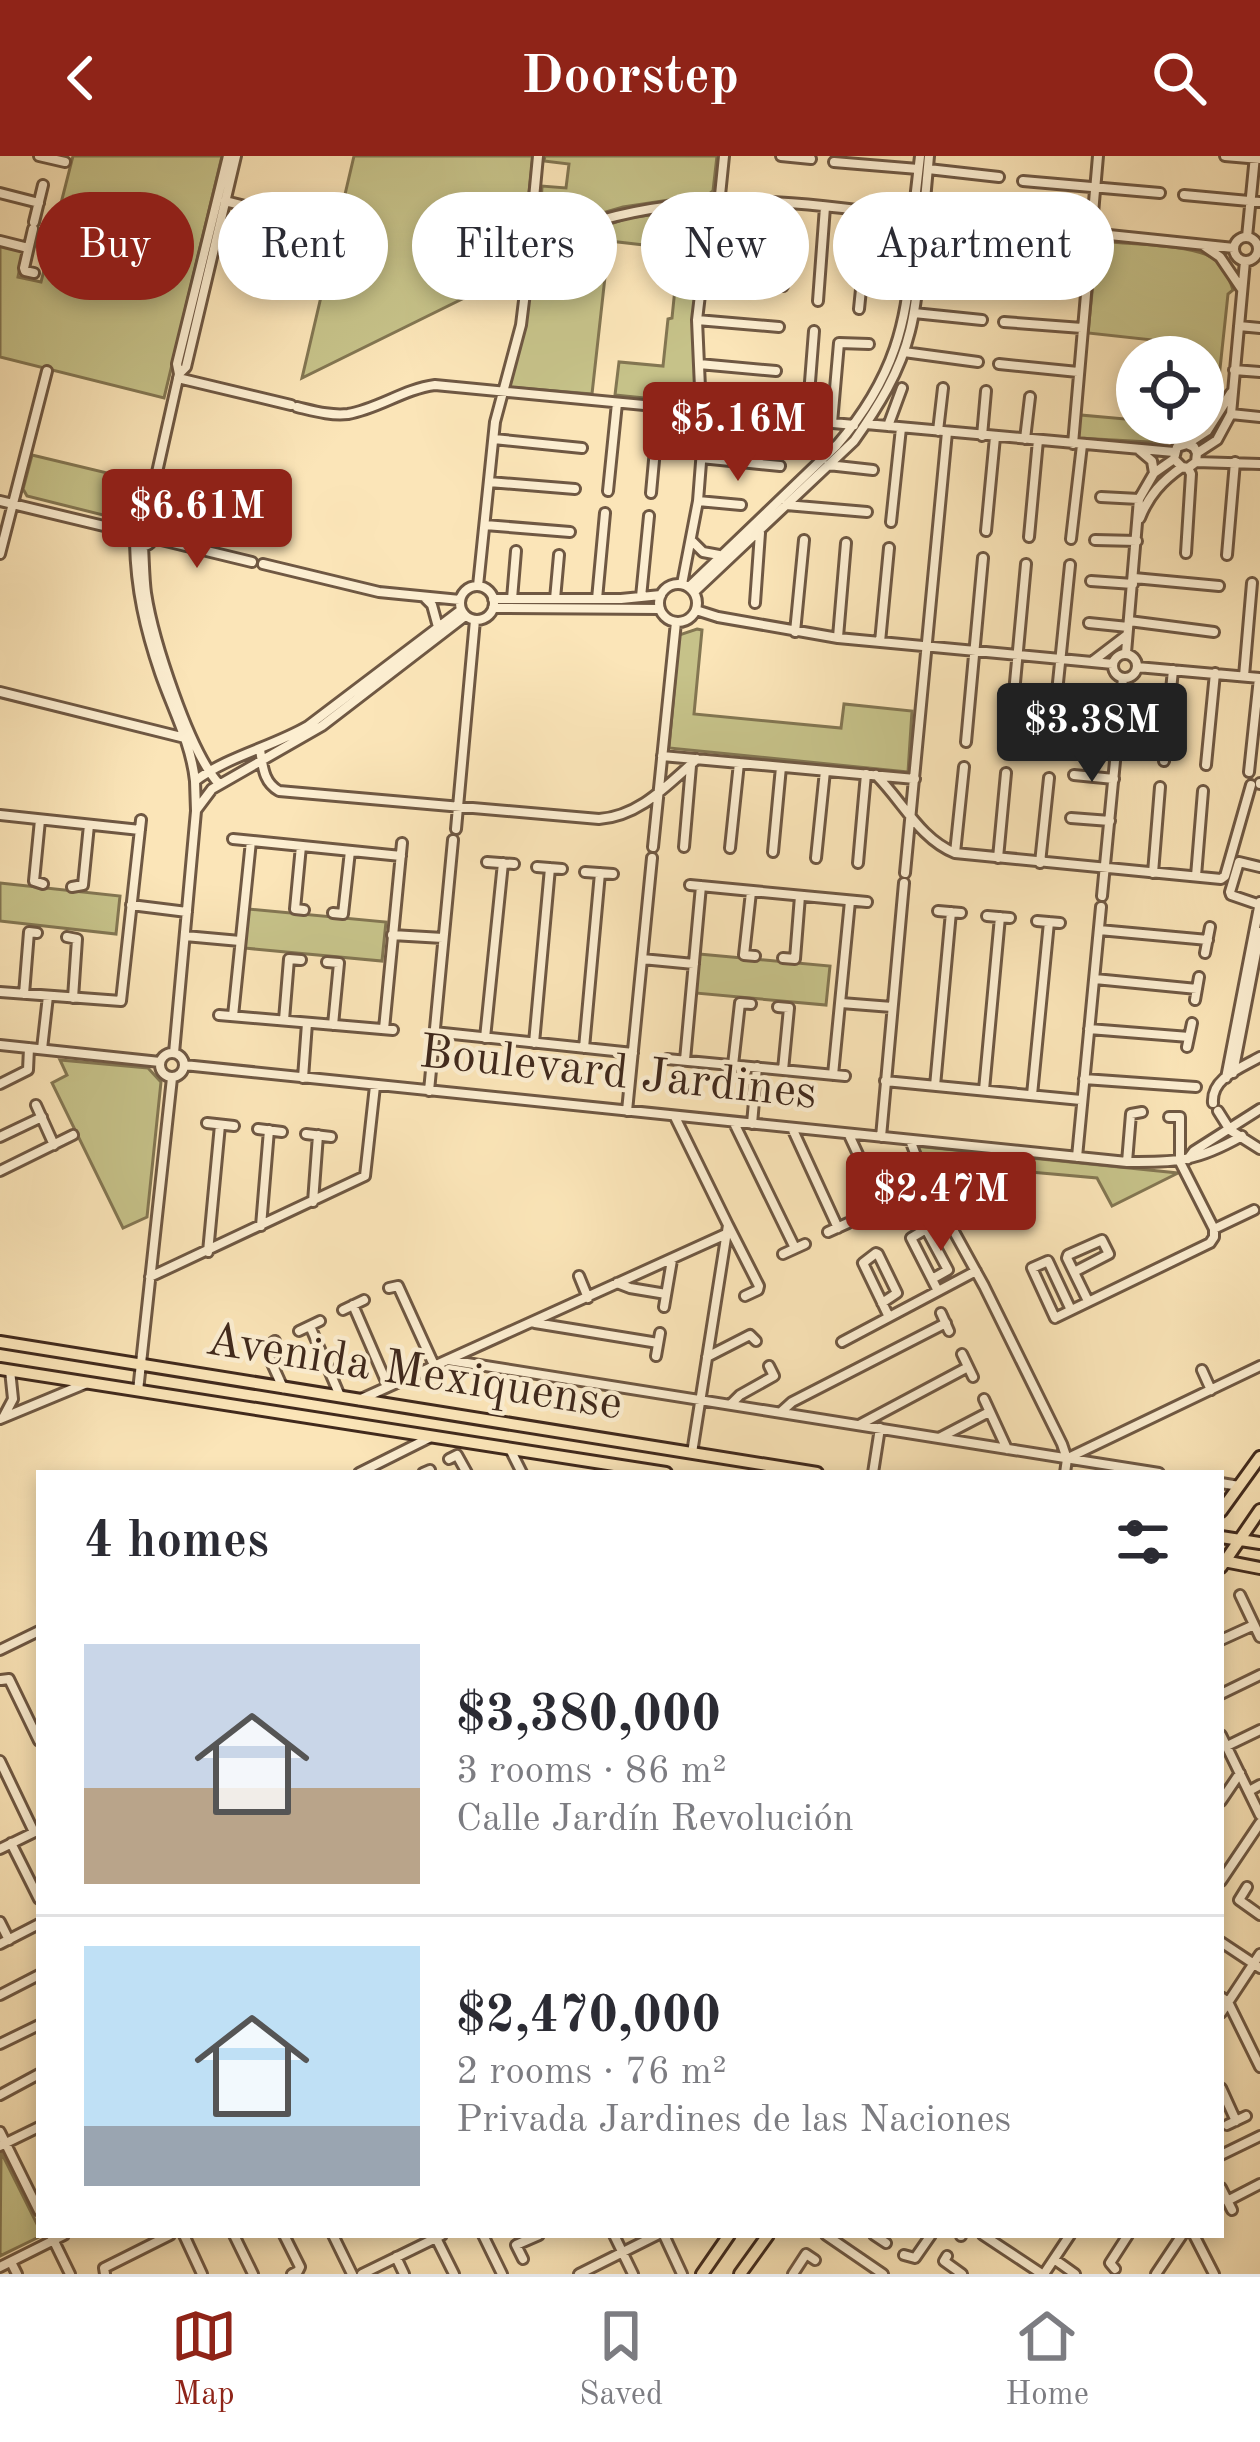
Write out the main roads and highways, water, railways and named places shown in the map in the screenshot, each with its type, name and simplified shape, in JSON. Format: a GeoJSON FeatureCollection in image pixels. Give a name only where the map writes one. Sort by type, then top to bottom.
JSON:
{"type":"FeatureCollection","features":[{"type":"Feature","properties":{"kind":"main road","name":"Avenida Mexiquense"},"geometry":{"type":"LineString","coordinates":[[0,1342],[798,1470]]}},
{"type":"Feature","properties":{"kind":"main road","name":"Avenida Mexiquense"},"geometry":{"type":"LineString","coordinates":[[5,1370],[646,1470]]}},
{"type":"Feature","properties":{"kind":"main road"},"geometry":{"type":"LineString","coordinates":[[1224,1507],[1260,1457]]}},
{"type":"Feature","properties":{"kind":"main road"},"geometry":{"type":"LineString","coordinates":[[1224,1560],[1260,1510]]}},
{"type":"Feature","properties":{"kind":"main road"},"geometry":{"type":"LineString","coordinates":[[1224,1538],[1260,1544]]}},
{"type":"Feature","properties":{"kind":"main road"},"geometry":{"type":"LineString","coordinates":[[1224,1563],[1260,1568]]}},
{"type":"Feature","properties":{"kind":"main road"},"geometry":{"type":"LineString","coordinates":[[702,2274],[727,2238]]}},
{"type":"Feature","properties":{"kind":"main road"},"geometry":{"type":"LineString","coordinates":[[740,2274],[765,2238]]}}]}
